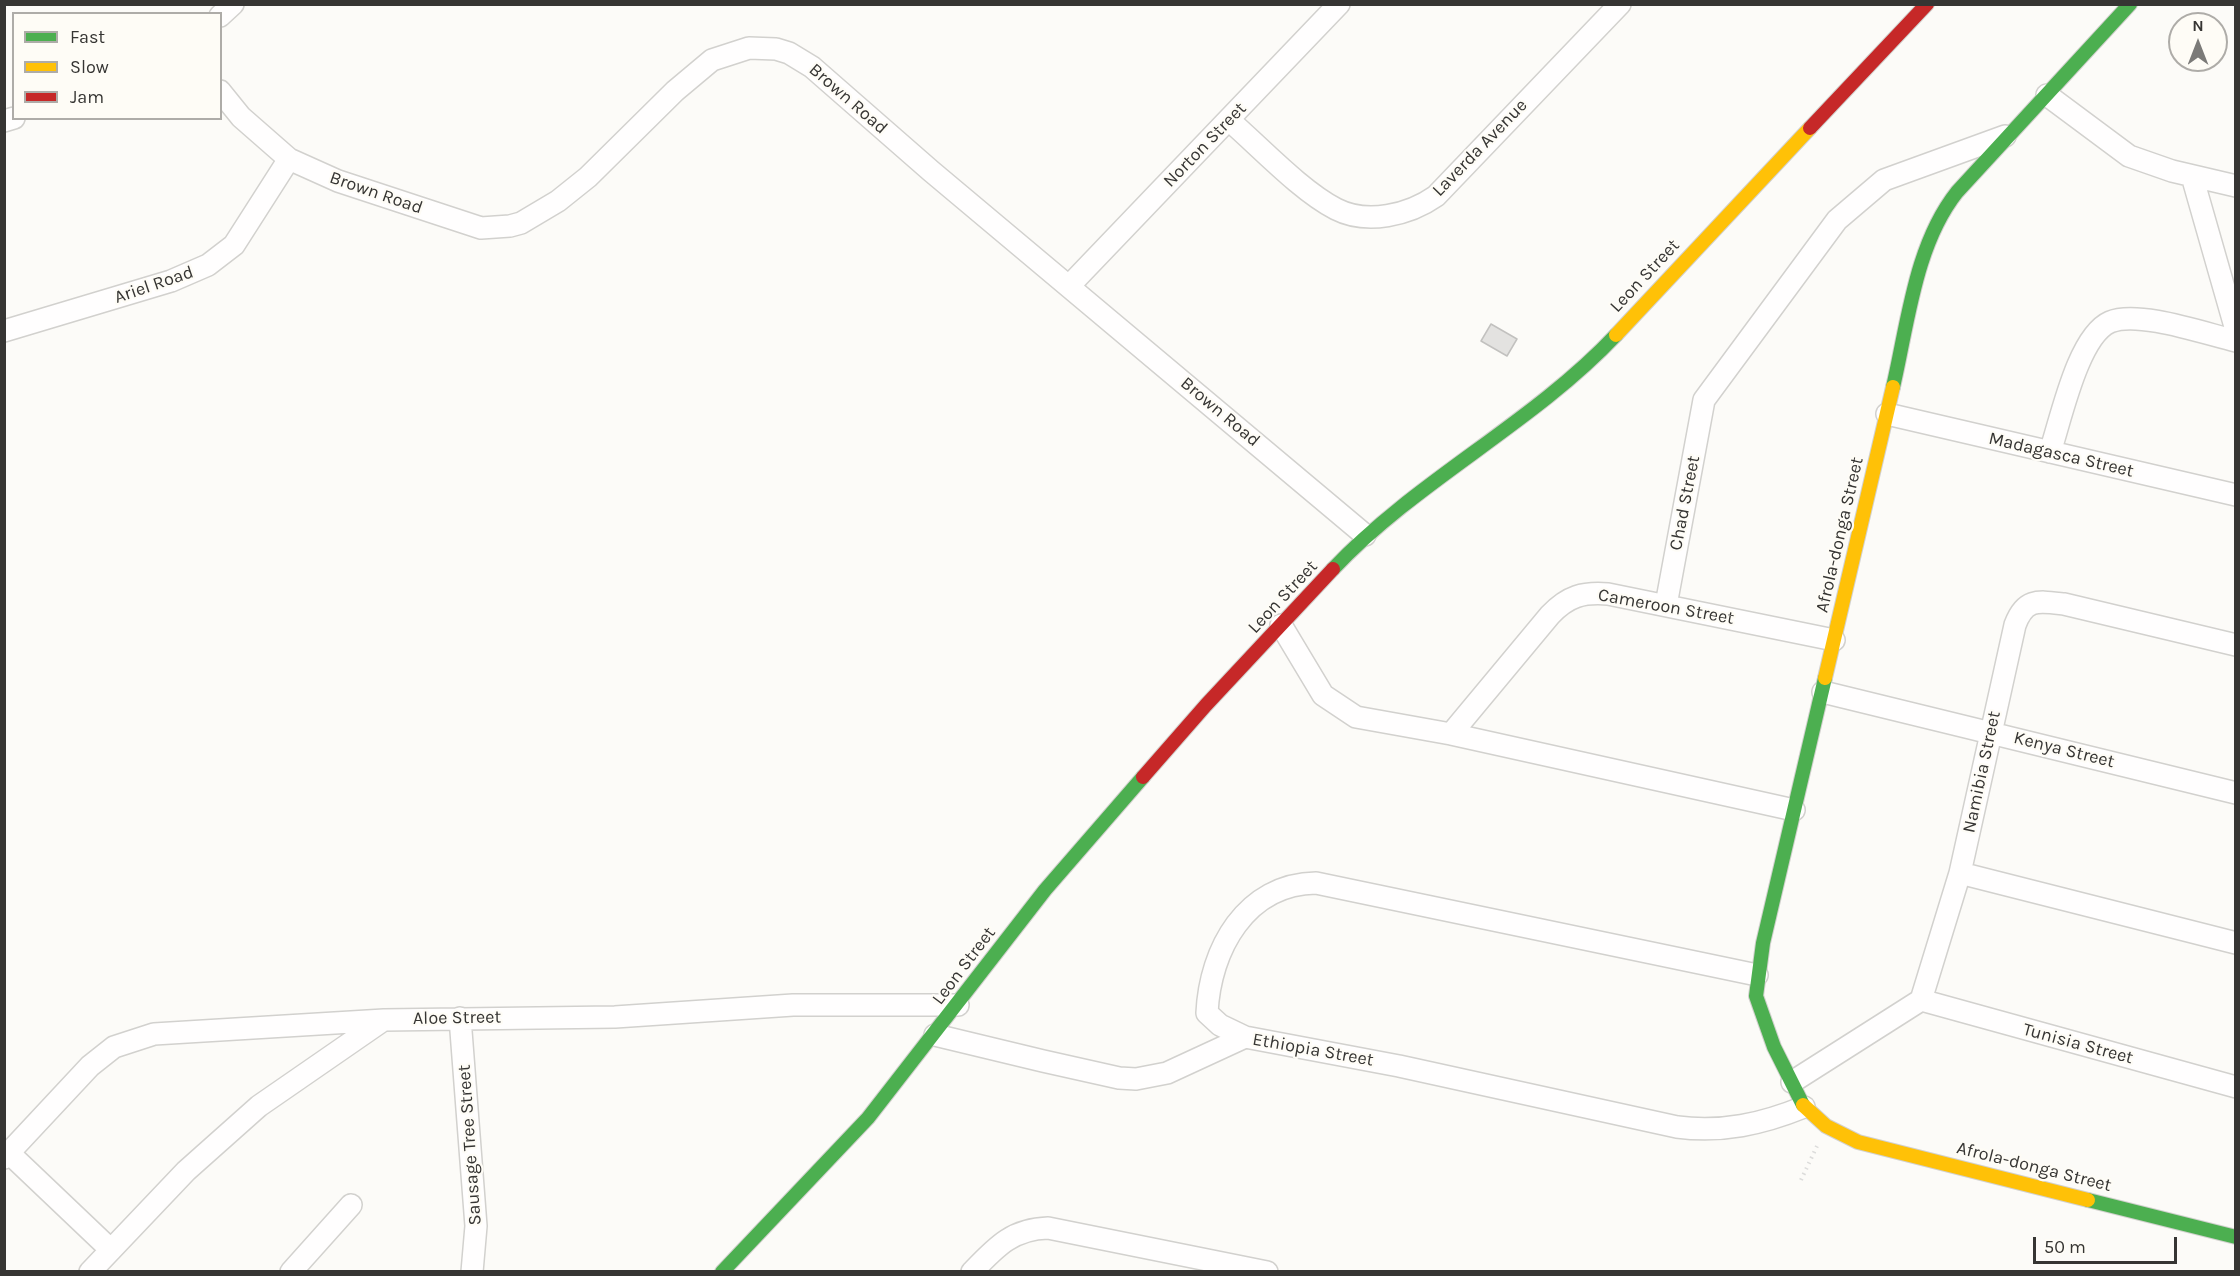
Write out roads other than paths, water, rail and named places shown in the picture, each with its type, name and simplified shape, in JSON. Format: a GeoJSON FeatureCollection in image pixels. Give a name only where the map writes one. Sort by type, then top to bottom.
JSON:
{"type":"FeatureCollection","features":[{"type":"Feature","properties":{"kind":"street","name":"Norton Street"},"geometry":{"type":"LineString","coordinates":[[1070,285],[1230,121],[1339,4]]}},
{"type":"Feature","properties":{"kind":"street","name":"Laverda Avenue"},"geometry":{"type":"LineString","coordinates":[[1230,121],[1318,197],[1337,209],[1375,217],[1414,208],[1436,196],[1620,4]]}},
{"type":"Feature","properties":{"kind":"street","name":"Leon Street"},"geometry":{"type":"LineString","coordinates":[[722,1272],[868,1118],[1053,881],[1206,705],[1365,535],[1515,423],[1595,357],[1927,4]]}},
{"type":"Feature","properties":{"kind":"street","name":"Afrola-donga Street"},"geometry":{"type":"LineString","coordinates":[[2130,4],[1942,209],[1935,223],[1915,291],[1794,810],[1757,975],[1756,996],[1761,1017],[1804,1107],[1826,1126],[1858,1142],[2235,1237]]}},
{"type":"Feature","properties":{"kind":"street","name":"Brown Road"},"geometry":{"type":"LineString","coordinates":[[222,93],[241,117],[290,159],[338,181],[481,228],[510,226],[558,201],[588,177],[675,91],[711,60],[749,48],[776,49],[800,58],[931,171],[1070,285],[1365,535]]}},
{"type":"Feature","properties":{"kind":"street"},"geometry":{"type":"LineString","coordinates":[[2047,95],[2129,156],[2192,176],[2235,186]]}},
{"type":"Feature","properties":{"kind":"street","name":"Chad Street"},"geometry":{"type":"LineString","coordinates":[[1666,605],[1704,400],[1837,220],[1884,180],[2012,133]]}},
{"type":"Feature","properties":{"kind":"street","name":"Ariel Road"},"geometry":{"type":"LineString","coordinates":[[4,331],[171,281],[208,265],[234,246],[290,159]]}},
{"type":"Feature","properties":{"kind":"street"},"geometry":{"type":"LineString","coordinates":[[2192,176],[2235,330]]}},
{"type":"Feature","properties":{"kind":"street"},"geometry":{"type":"LineString","coordinates":[[2050,452],[2085,347],[2097,331],[2110,322],[2145,320],[2235,341]]}},
{"type":"Feature","properties":{"kind":"street","name":"Madagasca Street"},"geometry":{"type":"LineString","coordinates":[[1887,414],[2235,495]]}},
{"type":"Feature","properties":{"kind":"street","name":"Cameroon Street"},"geometry":{"type":"LineString","coordinates":[[1451,734],[1550,615],[1569,598],[1593,592],[1834,640]]}},
{"type":"Feature","properties":{"kind":"street","name":"Namibia Street"},"geometry":{"type":"LineString","coordinates":[[1921,1000],[1960,873],[2014,625],[2019,613],[2032,603],[2064,604],[2235,645]]}},
{"type":"Feature","properties":{"kind":"street"},"geometry":{"type":"LineString","coordinates":[[1281,625],[1323,695],[1336,706],[1356,717],[1451,734],[1794,810]]}},
{"type":"Feature","properties":{"kind":"street","name":"Kenya Street"},"geometry":{"type":"LineString","coordinates":[[1822,692],[2235,793]]}},
{"type":"Feature","properties":{"kind":"street"},"geometry":{"type":"LineString","coordinates":[[1960,873],[2235,943]]}},
{"type":"Feature","properties":{"kind":"street","name":"Ethiopia Street"},"geometry":{"type":"LineString","coordinates":[[1757,975],[1316,883],[1296,883],[1271,893],[1244,916],[1226,940],[1214,964],[1207,1013],[1220,1025],[1245,1037],[1399,1066],[1688,1129],[1752,1125],[1804,1107]]}},
{"type":"Feature","properties":{"kind":"street"},"geometry":{"type":"LineString","coordinates":[[1792,1082],[1921,1000]]}},
{"type":"Feature","properties":{"kind":"street","name":"Tunisia Street"},"geometry":{"type":"LineString","coordinates":[[1921,1000],[2235,1087]]}},
{"type":"Feature","properties":{"kind":"street","name":"Aloe Street"},"geometry":{"type":"LineString","coordinates":[[7,1156],[90,1066],[114,1047],[154,1035],[384,1020],[615,1017],[792,1005],[958,1005]]}},
{"type":"Feature","properties":{"kind":"street","name":"Sausage Tree Street"},"geometry":{"type":"LineString","coordinates":[[460,1018],[476,1226],[472,1272]]}},
{"type":"Feature","properties":{"kind":"street"},"geometry":{"type":"LineString","coordinates":[[90,1272],[186,1172],[259,1106],[384,1020]]}},
{"type":"Feature","properties":{"kind":"street"},"geometry":{"type":"LineString","coordinates":[[935,1035],[1054,1064],[1119,1078],[1136,1079],[1167,1073],[1245,1037]]}},
{"type":"Feature","properties":{"kind":"street"},"geometry":{"type":"LineString","coordinates":[[7,1156],[111,1250]]}},
{"type":"Feature","properties":{"kind":"street"},"geometry":{"type":"LineString","coordinates":[[291,1272],[351,1205]]}},
{"type":"Feature","properties":{"kind":"street"},"geometry":{"type":"LineString","coordinates":[[972,1272],[1016,1233],[1028,1229],[1048,1228],[1267,1272]]}}]}
